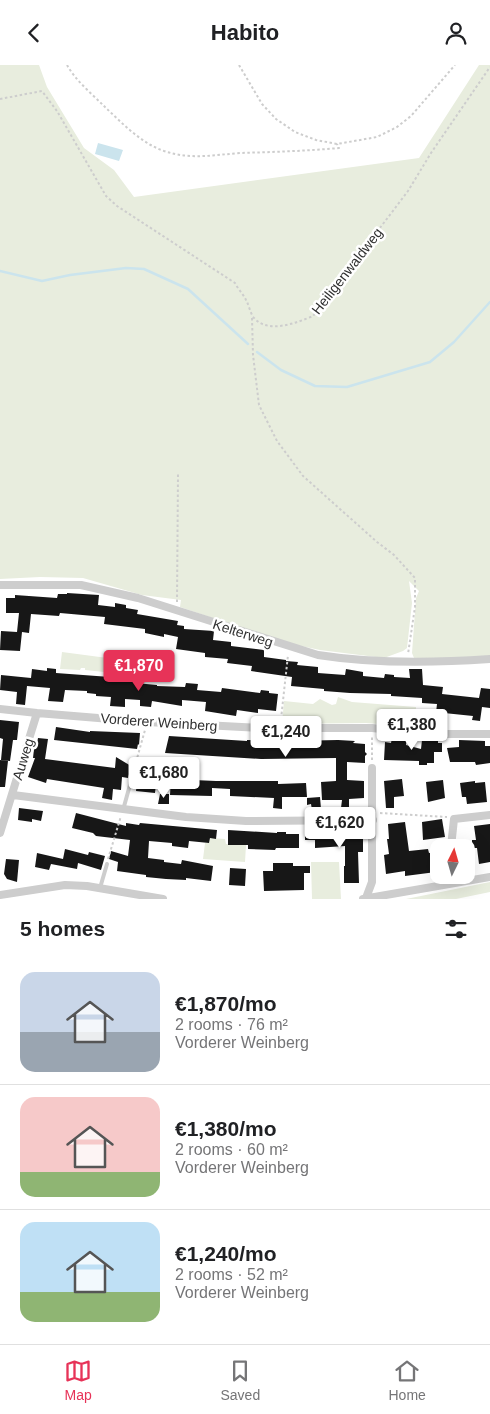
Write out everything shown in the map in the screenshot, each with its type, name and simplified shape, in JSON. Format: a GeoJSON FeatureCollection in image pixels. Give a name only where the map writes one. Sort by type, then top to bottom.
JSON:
{"type":"FeatureCollection","features":[{"type":"Feature","properties":{"kind":"street","name":"Kelterweg"},"geometry":{"type":"LineString","coordinates":[[0,585],[81,585],[138,598],[177,612],[318,655],[348,660],[454,662],[490,659]]}},
{"type":"Feature","properties":{"kind":"street","name":"Vorderer Weinberg"},"geometry":{"type":"LineString","coordinates":[[0,709],[147,722],[259,728],[372,728],[430,734],[490,734]]}},
{"type":"Feature","properties":{"kind":"street","name":"Auweg"},"geometry":{"type":"LineString","coordinates":[[0,833],[37,713]]}},
{"type":"Feature","properties":{"kind":"street"},"geometry":{"type":"LineString","coordinates":[[364,899],[372,882],[372,768]]}},
{"type":"Feature","properties":{"kind":"street"},"geometry":{"type":"LineString","coordinates":[[13,795],[186,817],[246,821],[373,821]]}},
{"type":"Feature","properties":{"kind":"street"},"geometry":{"type":"LineString","coordinates":[[452,839],[454,819],[490,815]]}},
{"type":"Feature","properties":{"kind":"street"},"geometry":{"type":"LineString","coordinates":[[475,878],[490,877]]}},
{"type":"Feature","properties":{"kind":"street"},"geometry":{"type":"LineString","coordinates":[[364,899],[393,896],[432,884]]}},
{"type":"Feature","properties":{"kind":"street"},"geometry":{"type":"LineString","coordinates":[[0,895],[65,885],[100,888],[129,896],[163,899]]}},
{"type":"Feature","properties":{"kind":"lane"},"geometry":{"type":"LineString","coordinates":[[123,810],[135,767]]}},
{"type":"Feature","properties":{"kind":"lane"},"geometry":{"type":"LineString","coordinates":[[100,888],[107,864]]}},
{"type":"Feature","properties":{"kind":"path"},"geometry":{"type":"LineString","coordinates":[[67,65],[87,90],[120,122],[142,140],[163,150],[186,156],[206,157],[238,153],[296,152],[339,148],[337,144]]}},
{"type":"Feature","properties":{"kind":"path"},"geometry":{"type":"LineString","coordinates":[[239,65],[262,104],[276,119],[295,132],[316,140],[337,144],[377,137],[396,127],[411,116],[455,65]]}},
{"type":"Feature","properties":{"kind":"path","name":"Heiligenwaldweg"},"geometry":{"type":"LineString","coordinates":[[252,316],[262,325],[269,327],[301,321],[313,316],[408,191],[431,153],[490,67]]}},
{"type":"Feature","properties":{"kind":"path"},"geometry":{"type":"LineString","coordinates":[[0,99],[42,91],[57,111],[106,196],[117,206],[235,283],[246,300],[252,316],[253,355],[259,405],[277,441],[303,476],[377,543],[394,555],[415,578],[414,607],[406,661]]}},
{"type":"Feature","properties":{"kind":"path"},"geometry":{"type":"LineString","coordinates":[[177,612],[178,473]]}},
{"type":"Feature","properties":{"kind":"path"},"geometry":{"type":"LineString","coordinates":[[281,718],[287,662]]}},
{"type":"Feature","properties":{"kind":"path"},"geometry":{"type":"LineString","coordinates":[[135,767],[147,722]]}},
{"type":"Feature","properties":{"kind":"path"},"geometry":{"type":"LineString","coordinates":[[372,728],[372,768]]}},
{"type":"Feature","properties":{"kind":"path"},"geometry":{"type":"LineString","coordinates":[[107,864],[123,810]]}},
{"type":"Feature","properties":{"kind":"path"},"geometry":{"type":"LineString","coordinates":[[373,821],[381,813],[445,816],[454,819]]}},
{"type":"Feature","properties":{"kind":"shaded area"},"geometry":{"type":"Polygon","coordinates":[[[0,65],[39,65],[47,87],[84,148],[114,170],[134,197],[419,158],[479,65],[490,65],[490,656],[419,660],[414,658],[412,653],[416,598],[419,591],[409,581],[412,603],[407,648],[384,658],[320,650],[287,643],[180,607],[181,600],[142,595],[83,578],[40,577],[0,579],[0,65]]]}},
{"type":"Feature","properties":{"kind":"shaded area"},"geometry":{"type":"Polygon","coordinates":[[[62,652],[115,659],[114,673],[85,670],[85,668],[80,670],[60,669],[62,652]]]}},
{"type":"Feature","properties":{"kind":"shaded area"},"geometry":{"type":"Polygon","coordinates":[[[338,697],[352,702],[416,707],[415,727],[366,723],[282,724],[284,701],[313,704],[320,699],[332,705],[336,704],[338,697]]]}},
{"type":"Feature","properties":{"kind":"shaded area"},"geometry":{"type":"Polygon","coordinates":[[[210,838],[225,839],[226,844],[246,845],[245,862],[203,859],[205,843],[209,843],[210,838]]]}},
{"type":"Feature","properties":{"kind":"shaded area"},"geometry":{"type":"Polygon","coordinates":[[[311,862],[339,862],[341,899],[312,899],[311,862]]]}},
{"type":"Feature","properties":{"kind":"shaded area"},"geometry":{"type":"Polygon","coordinates":[[[490,882],[490,892],[456,899],[406,899],[490,882]]]}},
{"type":"Feature","properties":{"kind":"water"},"geometry":{"type":"Polygon","coordinates":[[[98,143],[123,150],[119,161],[95,154],[98,143]]]}},
{"type":"Feature","properties":{"kind":"building"},"geometry":{"type":"Polygon","coordinates":[[[58,594],[99,595],[98,605],[115,607],[115,603],[126,605],[126,608],[138,610],[137,614],[178,621],[177,625],[184,626],[184,629],[214,631],[213,640],[231,642],[231,646],[264,650],[264,657],[298,662],[297,665],[318,667],[318,673],[345,675],[346,669],[363,672],[363,676],[384,678],[385,674],[394,675],[394,677],[410,678],[409,669],[422,669],[423,685],[443,687],[442,694],[479,698],[481,688],[490,689],[490,708],[482,707],[480,721],[472,720],[473,716],[444,713],[443,722],[435,721],[437,704],[422,703],[422,698],[391,696],[391,694],[324,691],[324,689],[291,686],[292,677],[251,671],[252,666],[227,663],[228,659],[205,657],[205,653],[176,649],[178,637],[164,634],[164,637],[145,633],[145,629],[104,624],[105,617],[60,613],[59,616],[31,614],[29,633],[22,632],[20,651],[0,650],[1,631],[17,632],[19,613],[6,613],[6,598],[15,598],[15,595],[57,598],[58,594]]]}},
{"type":"Feature","properties":{"kind":"building"},"geometry":{"type":"Polygon","coordinates":[[[47,668],[56,669],[56,673],[125,680],[126,676],[136,677],[135,683],[157,686],[185,687],[186,683],[198,684],[197,690],[221,692],[222,688],[260,693],[261,690],[269,691],[269,693],[278,694],[276,711],[258,709],[258,713],[237,710],[236,716],[205,711],[206,702],[182,700],[182,706],[152,701],[151,707],[140,706],[140,700],[125,699],[125,707],[110,706],[111,697],[96,696],[96,694],[87,693],[87,691],[65,690],[63,702],[48,701],[50,688],[27,686],[25,705],[16,704],[17,692],[0,690],[1,675],[31,678],[32,669],[47,671],[47,668]]]}},
{"type":"Feature","properties":{"kind":"building"},"geometry":{"type":"Polygon","coordinates":[[[0,720],[19,722],[17,740],[13,740],[10,761],[1,760],[3,739],[0,738],[0,720]]]}},
{"type":"Feature","properties":{"kind":"building"},"geometry":{"type":"Polygon","coordinates":[[[56,727],[90,732],[140,733],[139,745],[137,749],[54,740],[56,727]]]}},
{"type":"Feature","properties":{"kind":"building"},"geometry":{"type":"Polygon","coordinates":[[[169,736],[247,741],[338,740],[355,741],[353,743],[365,744],[365,752],[367,754],[365,756],[365,763],[347,762],[347,780],[364,781],[364,798],[349,799],[349,808],[341,808],[342,800],[322,800],[321,782],[336,781],[336,758],[261,759],[165,753],[169,736]]]}},
{"type":"Feature","properties":{"kind":"building"},"geometry":{"type":"Polygon","coordinates":[[[38,738],[48,739],[45,759],[115,768],[116,757],[131,766],[128,778],[122,777],[121,790],[113,789],[112,800],[102,798],[104,788],[47,779],[46,783],[28,777],[35,758],[33,758],[34,749],[36,749],[38,738]]]}},
{"type":"Feature","properties":{"kind":"building"},"geometry":{"type":"Polygon","coordinates":[[[392,738],[406,739],[406,745],[421,749],[422,740],[438,741],[438,743],[442,743],[442,752],[434,752],[434,763],[427,763],[427,765],[419,765],[419,761],[384,760],[385,742],[391,743],[392,738]]]}},
{"type":"Feature","properties":{"kind":"building"},"geometry":{"type":"Polygon","coordinates":[[[459,740],[485,741],[485,746],[490,746],[490,763],[476,765],[475,762],[450,762],[447,748],[459,747],[459,740]]]}},
{"type":"Feature","properties":{"kind":"building"},"geometry":{"type":"Polygon","coordinates":[[[0,760],[8,761],[5,787],[0,787],[0,760]]]}},
{"type":"Feature","properties":{"kind":"building"},"geometry":{"type":"Polygon","coordinates":[[[138,775],[157,776],[155,793],[136,791],[138,775]]]}},
{"type":"Feature","properties":{"kind":"building"},"geometry":{"type":"Polygon","coordinates":[[[171,779],[278,781],[278,784],[306,783],[307,797],[282,797],[282,809],[273,808],[274,798],[230,796],[230,789],[212,788],[212,796],[170,795],[171,779]]]}},
{"type":"Feature","properties":{"kind":"building"},"geometry":{"type":"Polygon","coordinates":[[[402,779],[404,796],[394,797],[394,808],[386,808],[384,781],[402,779]]]}},
{"type":"Feature","properties":{"kind":"building"},"geometry":{"type":"Polygon","coordinates":[[[443,780],[445,798],[428,802],[426,782],[443,780]]]}},
{"type":"Feature","properties":{"kind":"building"},"geometry":{"type":"Polygon","coordinates":[[[475,781],[475,783],[485,782],[487,802],[467,804],[466,797],[462,797],[460,783],[475,781]]]}},
{"type":"Feature","properties":{"kind":"building"},"geometry":{"type":"Polygon","coordinates":[[[160,794],[169,794],[169,804],[158,804],[160,794]]]}},
{"type":"Feature","properties":{"kind":"building"},"geometry":{"type":"Polygon","coordinates":[[[320,797],[321,809],[312,810],[311,804],[307,805],[307,798],[320,797]]]}},
{"type":"Feature","properties":{"kind":"building"},"geometry":{"type":"Polygon","coordinates":[[[19,808],[43,811],[41,821],[32,819],[32,822],[18,820],[19,808]]]}},
{"type":"Feature","properties":{"kind":"building"},"geometry":{"type":"Polygon","coordinates":[[[76,813],[126,826],[126,823],[139,825],[140,823],[217,830],[216,839],[210,838],[209,843],[189,841],[188,848],[172,846],[172,843],[149,841],[148,858],[181,864],[182,860],[213,866],[211,881],[146,877],[146,875],[117,871],[118,862],[109,859],[111,851],[128,856],[130,840],[96,836],[93,833],[72,828],[76,813]]]}},
{"type":"Feature","properties":{"kind":"building"},"geometry":{"type":"Polygon","coordinates":[[[442,819],[445,837],[423,840],[422,822],[442,819]]]}},
{"type":"Feature","properties":{"kind":"building"},"geometry":{"type":"Polygon","coordinates":[[[405,822],[409,851],[428,849],[430,853],[430,873],[405,876],[405,871],[386,874],[384,855],[389,854],[388,824],[405,822]]]}},
{"type":"Feature","properties":{"kind":"building"},"geometry":{"type":"Polygon","coordinates":[[[490,824],[490,862],[479,864],[477,848],[475,848],[474,826],[490,824]]]}},
{"type":"Feature","properties":{"kind":"building"},"geometry":{"type":"Polygon","coordinates":[[[310,826],[318,826],[319,830],[339,830],[339,833],[344,833],[344,835],[363,834],[363,852],[358,852],[359,883],[344,883],[345,846],[315,848],[315,840],[305,840],[305,832],[310,831],[310,826]]]}},
{"type":"Feature","properties":{"kind":"building"},"geometry":{"type":"Polygon","coordinates":[[[228,830],[299,834],[299,848],[276,848],[275,850],[248,849],[248,845],[228,845],[228,830]]]}},
{"type":"Feature","properties":{"kind":"building"},"geometry":{"type":"Polygon","coordinates":[[[65,849],[88,855],[89,852],[105,856],[101,870],[78,863],[77,869],[51,864],[49,870],[35,867],[37,853],[63,859],[65,849]]]}},
{"type":"Feature","properties":{"kind":"building"},"geometry":{"type":"Polygon","coordinates":[[[6,859],[19,860],[17,882],[7,879],[4,874],[6,859]]]}},
{"type":"Feature","properties":{"kind":"building"},"geometry":{"type":"Polygon","coordinates":[[[273,863],[293,863],[293,866],[310,866],[310,873],[304,873],[304,890],[264,891],[263,871],[273,871],[273,863]]]}},
{"type":"Feature","properties":{"kind":"building"},"geometry":{"type":"Polygon","coordinates":[[[230,868],[246,869],[245,886],[229,885],[230,868]]]}},
{"type":"Feature","properties":{"kind":"waterway"},"geometry":{"type":"LineString","coordinates":[[0,271],[42,281],[70,275],[126,268],[144,269],[188,289],[248,344]]}},
{"type":"Feature","properties":{"kind":"waterway"},"geometry":{"type":"LineString","coordinates":[[257,352],[281,370],[315,386],[347,387],[430,362],[454,342],[490,302]]}}]}
